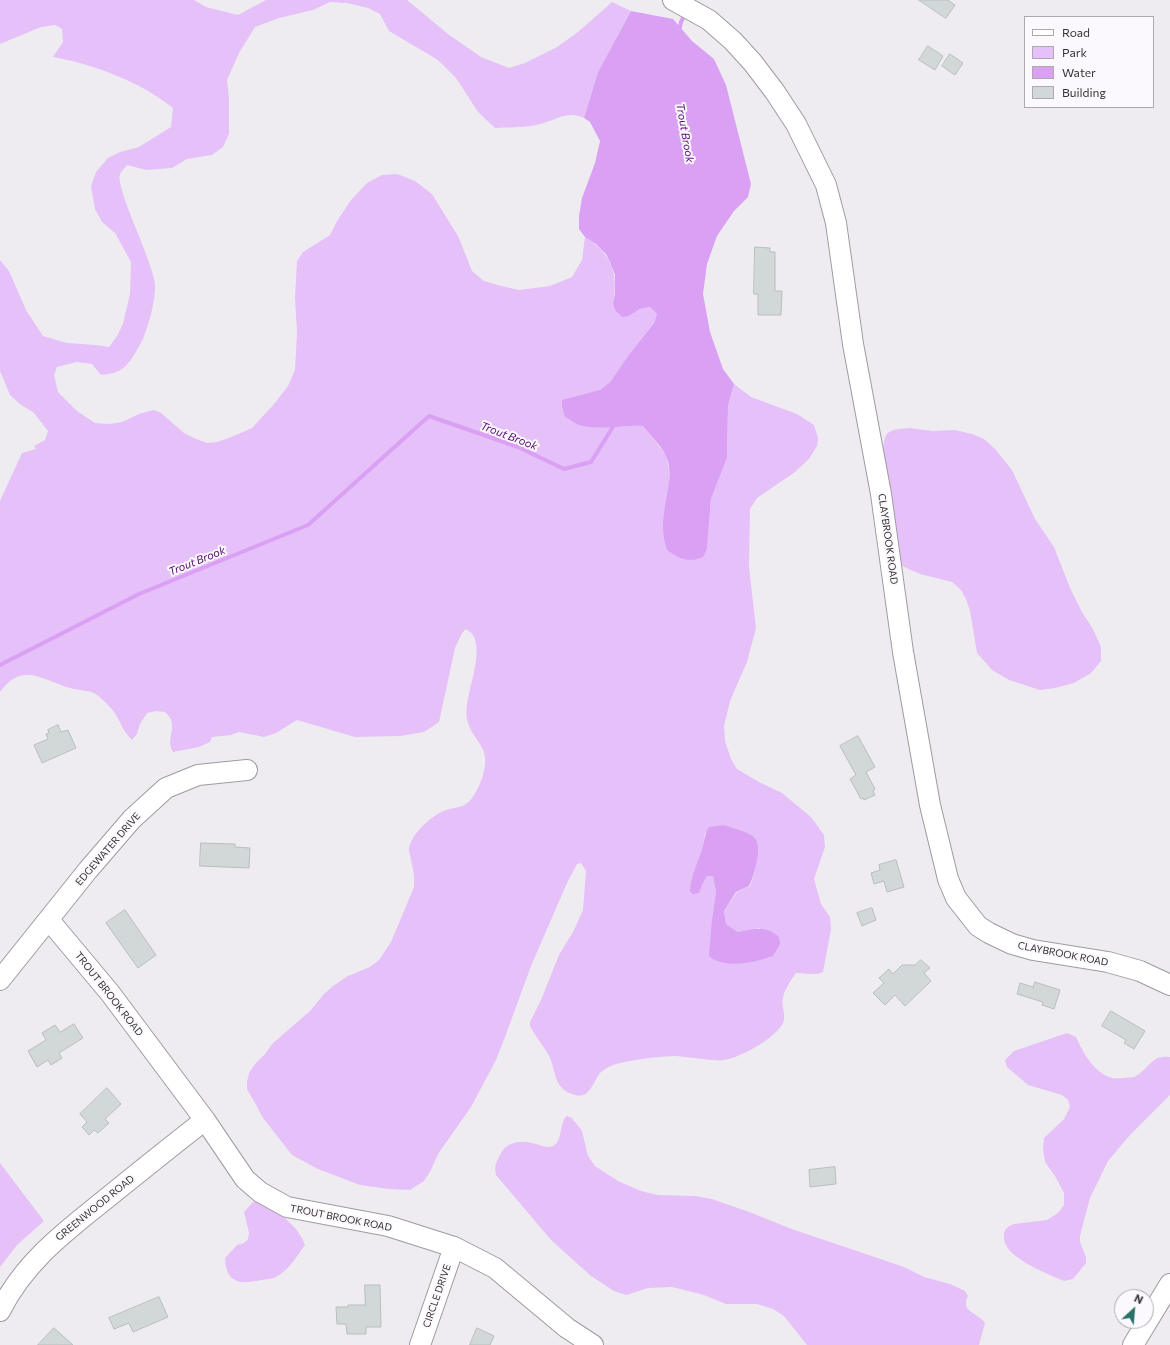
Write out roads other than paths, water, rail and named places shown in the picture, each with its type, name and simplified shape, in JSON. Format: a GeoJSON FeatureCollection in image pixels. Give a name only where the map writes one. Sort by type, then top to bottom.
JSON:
{"type":"FeatureCollection","features":[{"type":"Feature","properties":{"kind":"street","name":"CLAYBROOK ROAD"},"geometry":{"type":"LineString","coordinates":[[684,5],[709,20],[733,41],[753,63],[775,92],[796,124],[826,185],[836,223],[853,344],[882,494],[903,652],[930,805],[948,879],[956,898],[978,926],[1012,944],[1033,950],[1108,962],[1140,971],[1170,985]]}},
{"type":"Feature","properties":{"kind":"street","name":"EDGEWATER DRIVE"},"geometry":{"type":"LineString","coordinates":[[0,980],[88,870],[132,819],[166,788],[198,775],[247,770]]}},
{"type":"Feature","properties":{"kind":"street","name":"TROUT BROOK ROAD"},"geometry":{"type":"LineString","coordinates":[[49,920],[110,993],[205,1120],[245,1180],[260,1192],[287,1207],[388,1226],[454,1247],[494,1268],[567,1328],[593,1345]]}},
{"type":"Feature","properties":{"kind":"street","name":"GREENWOOD ROAD"},"geometry":{"type":"LineString","coordinates":[[0,1310],[13,1287],[34,1260],[61,1234],[205,1120]]}},
{"type":"Feature","properties":{"kind":"street","name":"CIRCLE DRIVE"},"geometry":{"type":"LineString","coordinates":[[420,1345],[454,1247]]}},
{"type":"Feature","properties":{"kind":"street"},"geometry":{"type":"LineString","coordinates":[[1133,1345],[1170,1284]]}},
{"type":"Feature","properties":{"kind":"water"},"geometry":{"type":"Polygon","coordinates":[[[631,11],[673,19],[692,41],[714,59],[726,85],[751,184],[748,197],[734,211],[717,236],[707,264],[703,294],[710,332],[723,369],[734,384],[728,406],[727,458],[711,499],[707,549],[703,557],[693,560],[680,558],[667,550],[663,523],[669,485],[668,463],[662,449],[643,426],[587,427],[579,425],[565,417],[562,406],[562,400],[600,390],[610,382],[654,323],[657,314],[650,307],[640,309],[629,316],[622,317],[615,310],[613,303],[615,294],[615,275],[610,262],[606,254],[596,244],[585,237],[579,229],[579,216],[582,198],[595,163],[600,141],[590,122],[584,118],[598,72],[631,11]]]}},
{"type":"Feature","properties":{"kind":"water"},"geometry":{"type":"Polygon","coordinates":[[[725,825],[752,835],[757,841],[758,847],[757,861],[749,886],[736,892],[724,911],[726,924],[738,932],[764,929],[779,937],[780,944],[773,956],[741,964],[723,963],[709,956],[716,892],[713,876],[707,876],[699,893],[692,894],[690,891],[693,873],[709,827],[725,825]]]}},
{"type":"Feature","properties":{"kind":"waterway","name":"Trout Brook"},"geometry":{"type":"LineString","coordinates":[[679,32],[681,22],[686,12]]}},
{"type":"Feature","properties":{"kind":"waterway","name":"Trout Brook"},"geometry":{"type":"LineString","coordinates":[[0,665],[139,594],[308,525],[429,416],[518,447],[564,469],[591,462],[616,422]]}}]}
